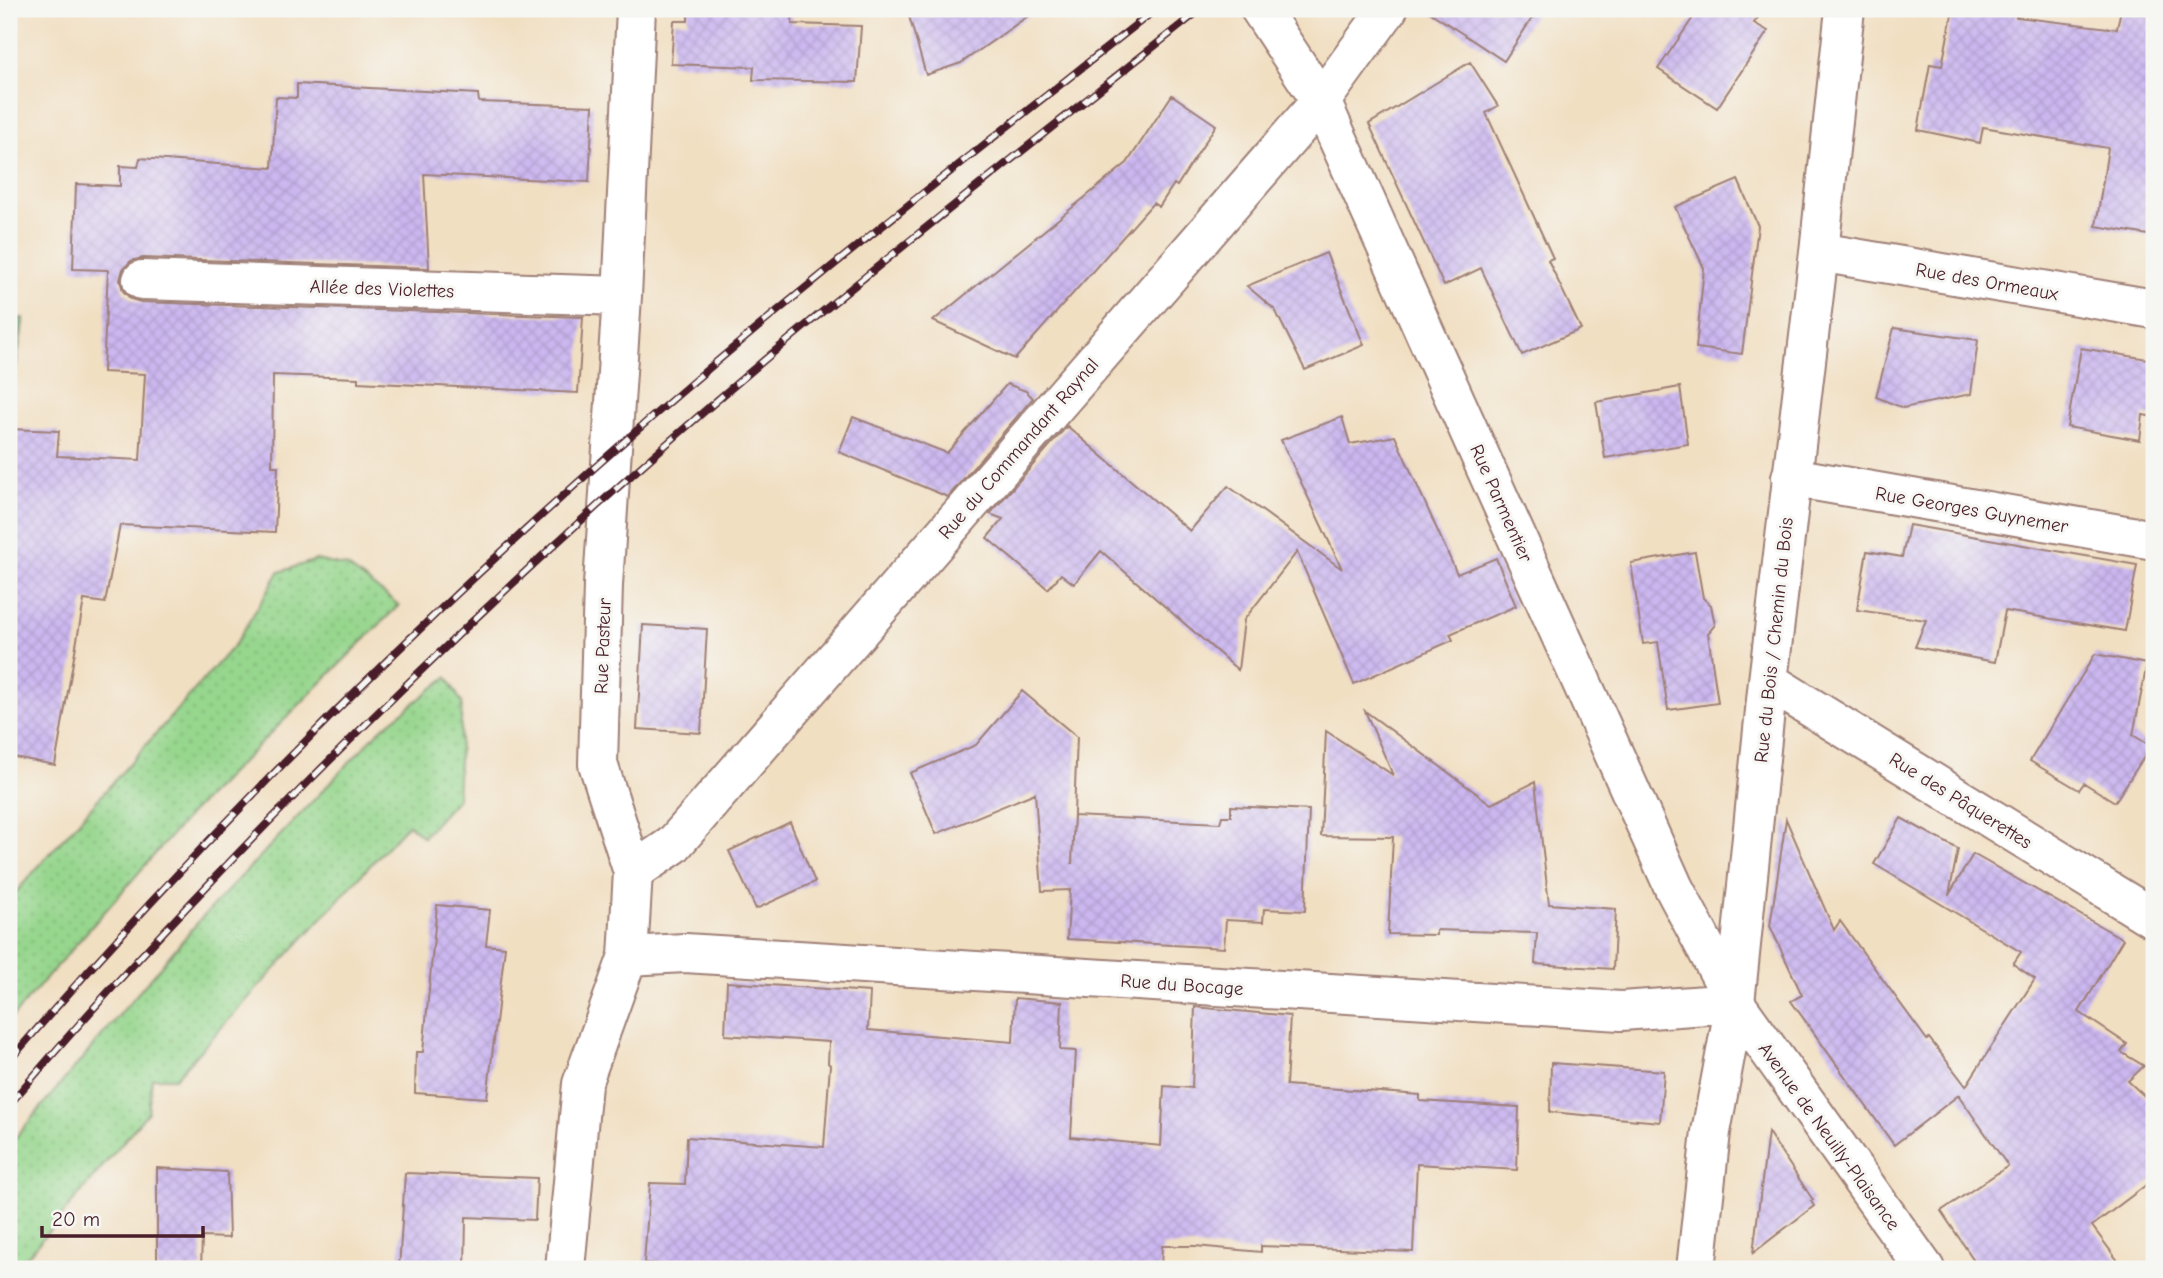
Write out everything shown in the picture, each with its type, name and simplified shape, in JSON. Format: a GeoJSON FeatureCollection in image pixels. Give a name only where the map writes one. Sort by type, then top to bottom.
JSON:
{"type":"FeatureCollection","features":[{"type":"Feature","properties":{"kind":"street","name":"Rue Pasteur"},"geometry":{"type":"LineString","coordinates":[[565,1269],[583,1084],[628,956],[632,872],[598,764],[603,585],[622,296],[636,9]]}},
{"type":"Feature","properties":{"kind":"street","name":"Rue Parmentier"},"geometry":{"type":"LineString","coordinates":[[1260,9],[1321,101],[1674,888],[1735,1003]]}},
{"type":"Feature","properties":{"kind":"street","name":"Rue du Commandant Raynal"},"geometry":{"type":"LineString","coordinates":[[632,872],[673,845],[1321,101],[1388,9]]}},
{"type":"Feature","properties":{"kind":"street","name":"Rue du Bois / Chemin du Bois"},"geometry":{"type":"LineString","coordinates":[[1696,1269],[1711,1132],[1735,1003],[1768,681],[1819,252],[1844,9]]}},
{"type":"Feature","properties":{"kind":"street","name":"Rue des Ormeaux"},"geometry":{"type":"LineString","coordinates":[[1819,252],[2154,309]]}},
{"type":"Feature","properties":{"kind":"street","name":"Allée des Violettes"},"geometry":{"type":"LineString","coordinates":[[142,280],[622,296]]}},
{"type":"Feature","properties":{"kind":"street","name":"Rue Georges Guynemer"},"geometry":{"type":"LineString","coordinates":[[1791,477],[2154,540]]}},
{"type":"Feature","properties":{"kind":"street","name":"Rue des Pâquerettes"},"geometry":{"type":"LineString","coordinates":[[1768,681],[2154,919]]}},
{"type":"Feature","properties":{"kind":"street","name":"Rue du Bocage"},"geometry":{"type":"LineString","coordinates":[[628,956],[685,953],[1621,1011],[1735,1003]]}},
{"type":"Feature","properties":{"kind":"street","name":"Avenue de Neuilly-Plaisance"},"geometry":{"type":"LineString","coordinates":[[1735,1003],[1926,1269]]}},
{"type":"Feature","properties":{"kind":"green space"},"geometry":{"type":"Polygon","coordinates":[[[24,318],[9,410],[9,319],[24,318]]]}},
{"type":"Feature","properties":{"kind":"green space"},"geometry":{"type":"Polygon","coordinates":[[[316,560],[348,567],[399,605],[190,814],[9,1021],[9,900],[236,643],[279,572],[316,560]]]}},
{"type":"Feature","properties":{"kind":"green space"},"geometry":{"type":"Polygon","coordinates":[[[447,677],[462,703],[457,799],[423,837],[408,824],[175,1078],[152,1078],[148,1112],[17,1269],[9,1269],[9,1145],[199,921],[380,730],[447,677]]]}},
{"type":"Feature","properties":{"kind":"building"},"geometry":{"type":"Polygon","coordinates":[[[688,9],[793,9],[792,24],[861,26],[857,82],[753,80],[754,67],[671,64],[674,21],[688,21],[688,9]]]}},
{"type":"Feature","properties":{"kind":"building"},"geometry":{"type":"Polygon","coordinates":[[[907,9],[1038,9],[961,63],[926,75],[907,9]]]}},
{"type":"Feature","properties":{"kind":"building"},"geometry":{"type":"Polygon","coordinates":[[[1425,9],[1538,9],[1504,61],[1425,9]]]}},
{"type":"Feature","properties":{"kind":"building"},"geometry":{"type":"Polygon","coordinates":[[[1699,9],[1764,9],[1754,23],[1768,31],[1717,108],[1658,69],[1699,9]]]}},
{"type":"Feature","properties":{"kind":"building"},"geometry":{"type":"Polygon","coordinates":[[[1953,9],[2018,9],[2016,17],[2117,29],[2121,9],[2154,9],[2154,236],[2096,226],[2108,148],[1983,127],[1980,143],[1918,130],[1930,64],[1942,66],[1953,9]]]}},
{"type":"Feature","properties":{"kind":"building"},"geometry":{"type":"Polygon","coordinates":[[[1470,62],[1498,106],[1486,113],[1553,258],[1548,260],[1581,329],[1522,355],[1481,268],[1444,286],[1369,124],[1470,62]]]}},
{"type":"Feature","properties":{"kind":"building"},"geometry":{"type":"Polygon","coordinates":[[[297,84],[478,94],[479,102],[593,106],[589,182],[424,174],[429,268],[143,258],[131,261],[123,269],[120,280],[123,291],[131,299],[141,302],[583,317],[578,393],[273,375],[272,466],[278,466],[275,532],[120,525],[105,603],[84,600],[55,765],[9,756],[9,429],[59,431],[57,456],[140,460],[145,374],[103,372],[108,270],[73,269],[76,184],[120,186],[120,166],[138,167],[140,158],[272,168],[276,97],[297,98],[297,84]]]}},
{"type":"Feature","properties":{"kind":"building"},"geometry":{"type":"Polygon","coordinates":[[[1172,95],[1216,125],[1177,186],[1174,184],[1159,207],[1153,203],[1015,359],[933,321],[1127,163],[1172,95]]]}},
{"type":"Feature","properties":{"kind":"building"},"geometry":{"type":"Polygon","coordinates":[[[1738,180],[1758,226],[1742,354],[1696,348],[1704,268],[1675,207],[1738,180]]]}},
{"type":"Feature","properties":{"kind":"building"},"geometry":{"type":"Polygon","coordinates":[[[1326,253],[1364,345],[1305,370],[1275,310],[1247,286],[1326,253]]]}},
{"type":"Feature","properties":{"kind":"building"},"geometry":{"type":"Polygon","coordinates":[[[1894,328],[1978,340],[1971,394],[1903,408],[1876,397],[1894,328]]]}},
{"type":"Feature","properties":{"kind":"building"},"geometry":{"type":"Polygon","coordinates":[[[2081,348],[2154,360],[2154,417],[2143,415],[2140,440],[2067,427],[2081,348]]]}},
{"type":"Feature","properties":{"kind":"building"},"geometry":{"type":"Polygon","coordinates":[[[1007,384],[1026,391],[1033,398],[948,497],[839,452],[853,417],[947,453],[1007,384]]]}},
{"type":"Feature","properties":{"kind":"building"},"geometry":{"type":"Polygon","coordinates":[[[1680,387],[1688,444],[1605,458],[1596,402],[1680,387]]]}},
{"type":"Feature","properties":{"kind":"building"},"geometry":{"type":"Polygon","coordinates":[[[1342,417],[1350,444],[1395,436],[1457,574],[1496,558],[1516,606],[1450,634],[1453,640],[1354,684],[1297,552],[1244,620],[1238,670],[1101,551],[1074,584],[1061,574],[1048,589],[987,538],[1003,519],[990,514],[1067,426],[1190,531],[1228,486],[1342,569],[1281,440],[1342,417]]]}},
{"type":"Feature","properties":{"kind":"building"},"geometry":{"type":"Polygon","coordinates":[[[1909,525],[2137,565],[2125,631],[2005,611],[1995,662],[1915,647],[1926,620],[1857,610],[1867,551],[1902,557],[1909,525]]]}},
{"type":"Feature","properties":{"kind":"building"},"geometry":{"type":"Polygon","coordinates":[[[1695,552],[1703,598],[1711,605],[1715,625],[1708,633],[1718,703],[1668,710],[1658,642],[1643,644],[1631,563],[1695,552]]]}},
{"type":"Feature","properties":{"kind":"building"},"geometry":{"type":"Polygon","coordinates":[[[643,625],[707,629],[701,733],[637,729],[643,625]]]}},
{"type":"Feature","properties":{"kind":"building"},"geometry":{"type":"Polygon","coordinates":[[[2095,654],[2147,664],[2133,735],[2151,746],[2115,802],[2084,783],[2079,790],[2030,761],[2095,654]]]}},
{"type":"Feature","properties":{"kind":"building"},"geometry":{"type":"Polygon","coordinates":[[[1022,691],[1077,737],[1072,864],[1074,816],[1220,823],[1222,816],[1231,816],[1231,806],[1309,810],[1305,911],[1264,909],[1263,922],[1226,920],[1224,948],[1067,939],[1070,890],[1042,891],[1035,793],[936,834],[910,773],[976,745],[1022,691]]]}},
{"type":"Feature","properties":{"kind":"building"},"geometry":{"type":"Polygon","coordinates":[[[1365,711],[1491,804],[1535,782],[1549,904],[1616,909],[1613,969],[1535,964],[1537,933],[1436,930],[1436,935],[1388,934],[1393,837],[1321,836],[1326,731],[1393,775],[1365,711]]]}},
{"type":"Feature","properties":{"kind":"building"},"geometry":{"type":"Polygon","coordinates":[[[1901,818],[1958,849],[1949,895],[1973,854],[2123,939],[2079,1012],[2127,1044],[2121,1052],[2144,1066],[2128,1081],[2154,1105],[2154,1179],[2092,1226],[2124,1269],[1980,1269],[1941,1211],[2008,1166],[1960,1094],[1894,1145],[1791,1001],[1802,995],[1770,926],[1786,819],[1834,930],[1840,921],[1927,1040],[1929,1038],[1966,1086],[2035,979],[2013,964],[2021,952],[1874,864],[1901,818]]]}},
{"type":"Feature","properties":{"kind":"building"},"geometry":{"type":"Polygon","coordinates":[[[790,822],[815,882],[756,909],[729,851],[790,822]]]}},
{"type":"Feature","properties":{"kind":"building"},"geometry":{"type":"Polygon","coordinates":[[[437,905],[490,910],[486,945],[505,947],[487,1098],[415,1093],[416,1052],[423,1052],[437,905]]]}},
{"type":"Feature","properties":{"kind":"building"},"geometry":{"type":"Polygon","coordinates":[[[727,982],[870,992],[868,1030],[1013,1042],[1015,998],[1062,1002],[1060,1050],[1076,1051],[1071,1137],[1161,1146],[1164,1086],[1192,1088],[1195,1007],[1290,1016],[1286,1085],[1420,1095],[1420,1101],[1519,1107],[1517,1170],[1417,1164],[1413,1252],[1261,1246],[1261,1252],[1162,1246],[1161,1269],[721,1269],[644,1263],[650,1183],[685,1184],[687,1137],[824,1147],[829,1042],[725,1035],[727,982]]]}},
{"type":"Feature","properties":{"kind":"building"},"geometry":{"type":"Polygon","coordinates":[[[1551,1063],[1664,1071],[1660,1122],[1550,1112],[1551,1063]]]}},
{"type":"Feature","properties":{"kind":"building"},"geometry":{"type":"Polygon","coordinates":[[[1768,1132],[1813,1200],[1811,1201],[1814,1206],[1753,1253],[1768,1132]]]}},
{"type":"Feature","properties":{"kind":"building"},"geometry":{"type":"Polygon","coordinates":[[[157,1168],[227,1172],[229,1238],[202,1237],[201,1269],[157,1269],[157,1168]]]}},
{"type":"Feature","properties":{"kind":"building"},"geometry":{"type":"Polygon","coordinates":[[[405,1173],[537,1178],[535,1220],[466,1217],[465,1269],[399,1269],[405,1173]]]}},
{"type":"Feature","properties":{"kind":"railway"},"geometry":{"type":"LineString","coordinates":[[9,1061],[187,863],[374,673],[470,581],[668,403],[770,317],[1156,9]]}},
{"type":"Feature","properties":{"kind":"railway"},"geometry":{"type":"LineString","coordinates":[[9,1105],[118,981],[231,861],[364,726],[537,561],[655,454],[775,351],[1201,9]]}}]}
